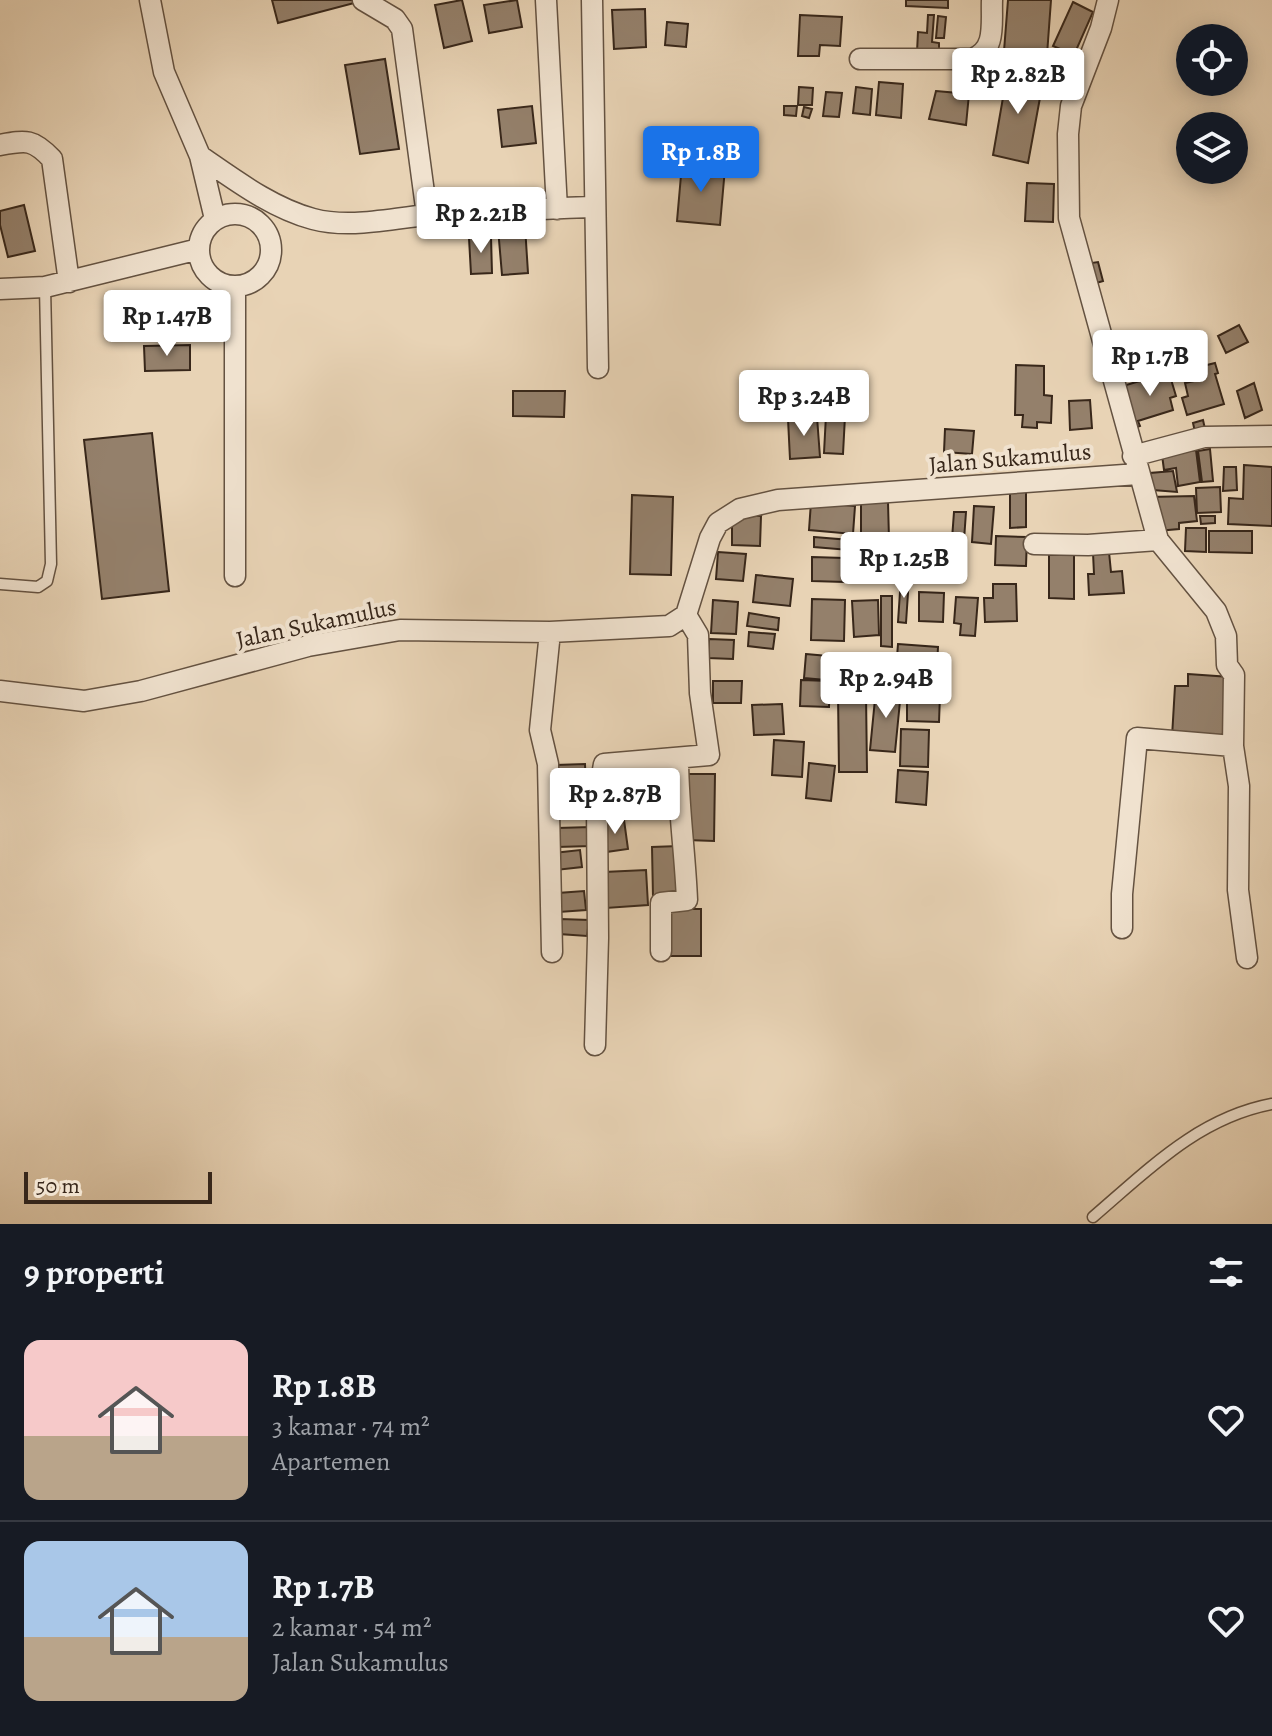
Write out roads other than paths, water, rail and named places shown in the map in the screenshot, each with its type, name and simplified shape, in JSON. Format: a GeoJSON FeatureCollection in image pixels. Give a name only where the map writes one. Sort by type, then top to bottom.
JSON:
{"type":"FeatureCollection","features":[{"type":"Feature","properties":{"kind":"street"},"geometry":{"type":"LineString","coordinates":[[150,0],[164,72],[200,156],[215,219]]}},
{"type":"Feature","properties":{"kind":"street"},"geometry":{"type":"LineString","coordinates":[[363,0],[393,10],[402,29],[427,215]]}},
{"type":"Feature","properties":{"kind":"street"},"geometry":{"type":"LineString","coordinates":[[546,0],[557,209]]}},
{"type":"Feature","properties":{"kind":"street"},"geometry":{"type":"LineString","coordinates":[[592,0],[598,368]]}},
{"type":"Feature","properties":{"kind":"street"},"geometry":{"type":"LineString","coordinates":[[860,59],[972,59],[981,56],[991,44],[992,0]]}},
{"type":"Feature","properties":{"kind":"street"},"geometry":{"type":"LineString","coordinates":[[1108,0],[1101,28],[1071,106],[1068,134],[1069,218],[1158,540],[1216,611],[1226,636],[1227,665],[1234,675],[1233,746],[1239,786],[1238,890],[1247,958]]}},
{"type":"Feature","properties":{"kind":"street"},"geometry":{"type":"LineString","coordinates":[[0,145],[23,141],[38,145],[52,159],[69,282]]}},
{"type":"Feature","properties":{"kind":"street"},"geometry":{"type":"LineString","coordinates":[[200,156],[281,207],[311,219],[333,223],[595,207]]}},
{"type":"Feature","properties":{"kind":"street"},"geometry":{"type":"LineString","coordinates":[[238,214],[260,224],[267,234],[270,258],[258,279],[235,287],[213,280],[200,261],[199,249],[206,228],[215,219],[238,214]]}},
{"type":"Feature","properties":{"kind":"street"},"geometry":{"type":"LineString","coordinates":[[0,289],[45,287],[199,249]]}},
{"type":"Feature","properties":{"kind":"street"},"geometry":{"type":"LineString","coordinates":[[235,287],[235,576]]}},
{"type":"Feature","properties":{"kind":"street","name":"Jalan Sukamulus"},"geometry":{"type":"LineString","coordinates":[[0,691],[84,701],[141,691],[308,646],[400,630],[550,632],[669,626],[686,615],[710,538],[718,523],[740,509],[778,500],[1136,465],[1204,437],[1272,436]]}},
{"type":"Feature","properties":{"kind":"street"},"geometry":{"type":"LineString","coordinates":[[1034,544],[1088,545],[1158,540]]}},
{"type":"Feature","properties":{"kind":"street"},"geometry":{"type":"LineString","coordinates":[[595,1045],[597,804],[601,771],[604,764],[709,755],[700,693],[698,635],[686,615]]}},
{"type":"Feature","properties":{"kind":"street"},"geometry":{"type":"LineString","coordinates":[[550,632],[540,730],[548,764],[552,952]]}},
{"type":"Feature","properties":{"kind":"street"},"geometry":{"type":"LineString","coordinates":[[1122,928],[1122,894],[1137,738],[1233,746]]}},
{"type":"Feature","properties":{"kind":"street"},"geometry":{"type":"LineString","coordinates":[[661,951],[661,903],[687,900],[684,839],[678,805],[678,758]]}},
{"type":"Feature","properties":{"kind":"lane"},"geometry":{"type":"LineString","coordinates":[[0,584],[38,587],[47,581],[51,564],[45,287]]}},
{"type":"Feature","properties":{"kind":"lane"},"geometry":{"type":"LineString","coordinates":[[1093,1217],[1159,1161],[1217,1121],[1272,1104]]}}]}
